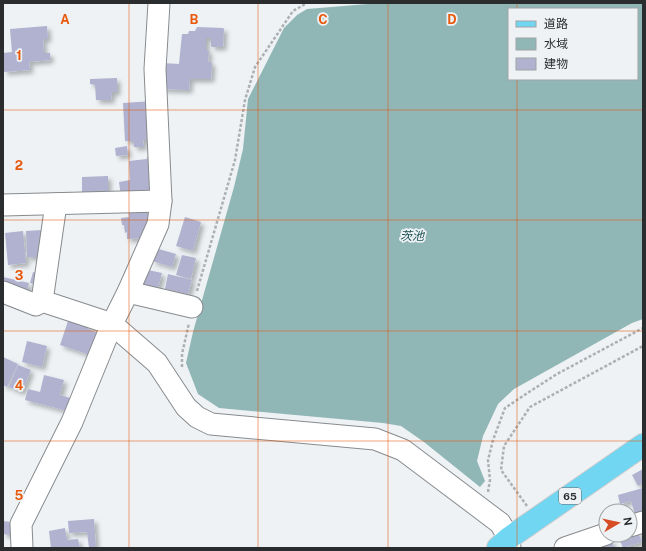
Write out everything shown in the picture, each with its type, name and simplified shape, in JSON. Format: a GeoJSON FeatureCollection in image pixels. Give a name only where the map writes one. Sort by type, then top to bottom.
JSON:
{"type":"FeatureCollection","features":[{"type":"Feature","properties":{"kind":"main road","name":"65"},"geometry":{"type":"LineString","coordinates":[[508,545],[537,519],[643,445]]}},
{"type":"Feature","properties":{"kind":"street"},"geometry":{"type":"LineString","coordinates":[[22,548],[21,524],[72,422],[112,324],[158,224],[161,201],[155,69],[159,3]]}},
{"type":"Feature","properties":{"kind":"street"},"geometry":{"type":"LineString","coordinates":[[3,205],[161,201]]}},
{"type":"Feature","properties":{"kind":"street"},"geometry":{"type":"LineString","coordinates":[[3,292],[36,305],[42,301],[56,204]]}},
{"type":"Feature","properties":{"kind":"street"},"geometry":{"type":"LineString","coordinates":[[128,292],[192,307]]}},
{"type":"Feature","properties":{"kind":"street"},"geometry":{"type":"LineString","coordinates":[[42,301],[112,324],[157,363],[186,406],[197,417],[211,424],[375,439],[403,450],[500,524],[508,545]]}},
{"type":"Feature","properties":{"kind":"street"},"geometry":{"type":"LineString","coordinates":[[565,548],[598,537]]}},
{"type":"Feature","properties":{"kind":"path"},"geometry":{"type":"LineString","coordinates":[[192,307],[235,160],[245,100],[255,67],[293,10],[307,3]]}},
{"type":"Feature","properties":{"kind":"path"},"geometry":{"type":"LineString","coordinates":[[488,492],[490,480],[488,460],[493,440],[506,408],[557,374],[643,328]]}},
{"type":"Feature","properties":{"kind":"path"},"geometry":{"type":"LineString","coordinates":[[537,519],[501,470],[504,446],[530,407],[643,346]]}},
{"type":"Feature","properties":{"kind":"water","name":"茨池"},"geometry":{"type":"Polygon","coordinates":[[[380,3],[643,3],[643,319],[632,323],[514,389],[498,404],[483,436],[477,461],[485,481],[480,487],[424,442],[401,426],[383,423],[219,408],[198,394],[186,363],[193,332],[234,187],[243,149],[248,99],[284,28],[297,15],[307,9],[380,3]]]}},
{"type":"Feature","properties":{"kind":"building"},"geometry":{"type":"Polygon","coordinates":[[[47,26],[48,39],[43,39],[44,53],[50,53],[50,60],[29,62],[30,70],[4,72],[3,53],[12,52],[10,29],[47,26]]]}},
{"type":"Feature","properties":{"kind":"building"},"geometry":{"type":"Polygon","coordinates":[[[197,27],[224,29],[223,47],[212,47],[211,38],[206,38],[206,50],[209,51],[208,62],[212,63],[211,79],[190,79],[189,90],[161,89],[163,63],[179,64],[182,34],[188,34],[189,31],[195,31],[197,27]]]}},
{"type":"Feature","properties":{"kind":"building"},"geometry":{"type":"Polygon","coordinates":[[[117,78],[117,92],[112,92],[111,100],[96,100],[95,85],[90,84],[90,79],[117,78]]]}},
{"type":"Feature","properties":{"kind":"building"},"geometry":{"type":"Polygon","coordinates":[[[153,101],[154,140],[143,140],[144,147],[134,147],[133,141],[125,141],[123,103],[153,101]]]}},
{"type":"Feature","properties":{"kind":"building"},"geometry":{"type":"Polygon","coordinates":[[[127,146],[128,155],[116,156],[115,148],[127,146]]]}},
{"type":"Feature","properties":{"kind":"building"},"geometry":{"type":"Polygon","coordinates":[[[148,155],[156,155],[158,191],[121,197],[119,182],[130,180],[129,161],[147,159],[148,155]]]}},
{"type":"Feature","properties":{"kind":"building"},"geometry":{"type":"Polygon","coordinates":[[[108,176],[108,195],[82,196],[82,177],[108,176]]]}},
{"type":"Feature","properties":{"kind":"building"},"geometry":{"type":"Polygon","coordinates":[[[146,206],[147,213],[151,213],[152,224],[145,224],[146,238],[127,239],[127,232],[125,233],[121,218],[129,217],[128,207],[146,206]]]}},
{"type":"Feature","properties":{"kind":"building"},"geometry":{"type":"Polygon","coordinates":[[[185,217],[201,222],[193,251],[176,246],[185,217]]]}},
{"type":"Feature","properties":{"kind":"building"},"geometry":{"type":"Polygon","coordinates":[[[42,230],[43,257],[27,257],[26,231],[42,230]]]}},
{"type":"Feature","properties":{"kind":"building"},"geometry":{"type":"Polygon","coordinates":[[[23,231],[26,263],[8,265],[5,233],[23,231]]]}},
{"type":"Feature","properties":{"kind":"building"},"geometry":{"type":"Polygon","coordinates":[[[155,248],[176,254],[172,267],[152,261],[155,248]]]}},
{"type":"Feature","properties":{"kind":"building"},"geometry":{"type":"Polygon","coordinates":[[[182,255],[196,258],[191,279],[176,275],[182,255]]]}},
{"type":"Feature","properties":{"kind":"building"},"geometry":{"type":"Polygon","coordinates":[[[143,269],[162,273],[158,288],[140,284],[143,269]]]}},
{"type":"Feature","properties":{"kind":"building"},"geometry":{"type":"Polygon","coordinates":[[[33,272],[41,274],[38,285],[30,283],[33,272]]]}},
{"type":"Feature","properties":{"kind":"building"},"geometry":{"type":"Polygon","coordinates":[[[168,274],[192,280],[188,294],[165,289],[168,274]]]}},
{"type":"Feature","properties":{"kind":"building"},"geometry":{"type":"Polygon","coordinates":[[[3,277],[29,283],[26,296],[3,291],[3,277]]]}},
{"type":"Feature","properties":{"kind":"building"},"geometry":{"type":"Polygon","coordinates":[[[69,318],[90,325],[88,329],[101,334],[93,356],[60,345],[69,318]]]}},
{"type":"Feature","properties":{"kind":"building"},"geometry":{"type":"Polygon","coordinates":[[[27,341],[47,346],[42,367],[22,362],[27,341]]]}},
{"type":"Feature","properties":{"kind":"building"},"geometry":{"type":"Polygon","coordinates":[[[3,357],[18,364],[7,387],[3,385],[3,357]]]}},
{"type":"Feature","properties":{"kind":"building"},"geometry":{"type":"Polygon","coordinates":[[[18,365],[31,370],[22,392],[9,387],[18,365]]]}},
{"type":"Feature","properties":{"kind":"building"},"geometry":{"type":"Polygon","coordinates":[[[44,375],[64,380],[60,395],[74,399],[71,412],[25,400],[28,389],[40,392],[44,375]]]}},
{"type":"Feature","properties":{"kind":"building"},"geometry":{"type":"Polygon","coordinates":[[[643,469],[643,483],[638,486],[632,475],[643,469]]]}},
{"type":"Feature","properties":{"kind":"building"},"geometry":{"type":"Polygon","coordinates":[[[643,488],[643,517],[638,518],[638,503],[632,503],[631,501],[620,503],[618,495],[643,488]]]}},
{"type":"Feature","properties":{"kind":"building"},"geometry":{"type":"Polygon","coordinates":[[[94,519],[96,548],[89,548],[87,532],[69,533],[68,521],[94,519]]]}},
{"type":"Feature","properties":{"kind":"building"},"geometry":{"type":"Polygon","coordinates":[[[3,521],[11,522],[10,535],[3,534],[3,521]]]}},
{"type":"Feature","properties":{"kind":"building"},"geometry":{"type":"Polygon","coordinates":[[[65,528],[67,540],[78,539],[80,548],[51,548],[49,531],[65,528]]]}},
{"type":"Feature","properties":{"kind":"building"},"geometry":{"type":"Polygon","coordinates":[[[638,533],[642,542],[623,548],[621,543],[638,543],[638,533]]]}},
{"type":"Feature","properties":{"kind":"building"},"geometry":{"type":"Polygon","coordinates":[[[601,543],[612,543],[614,548],[588,548],[601,543]]]}}]}
